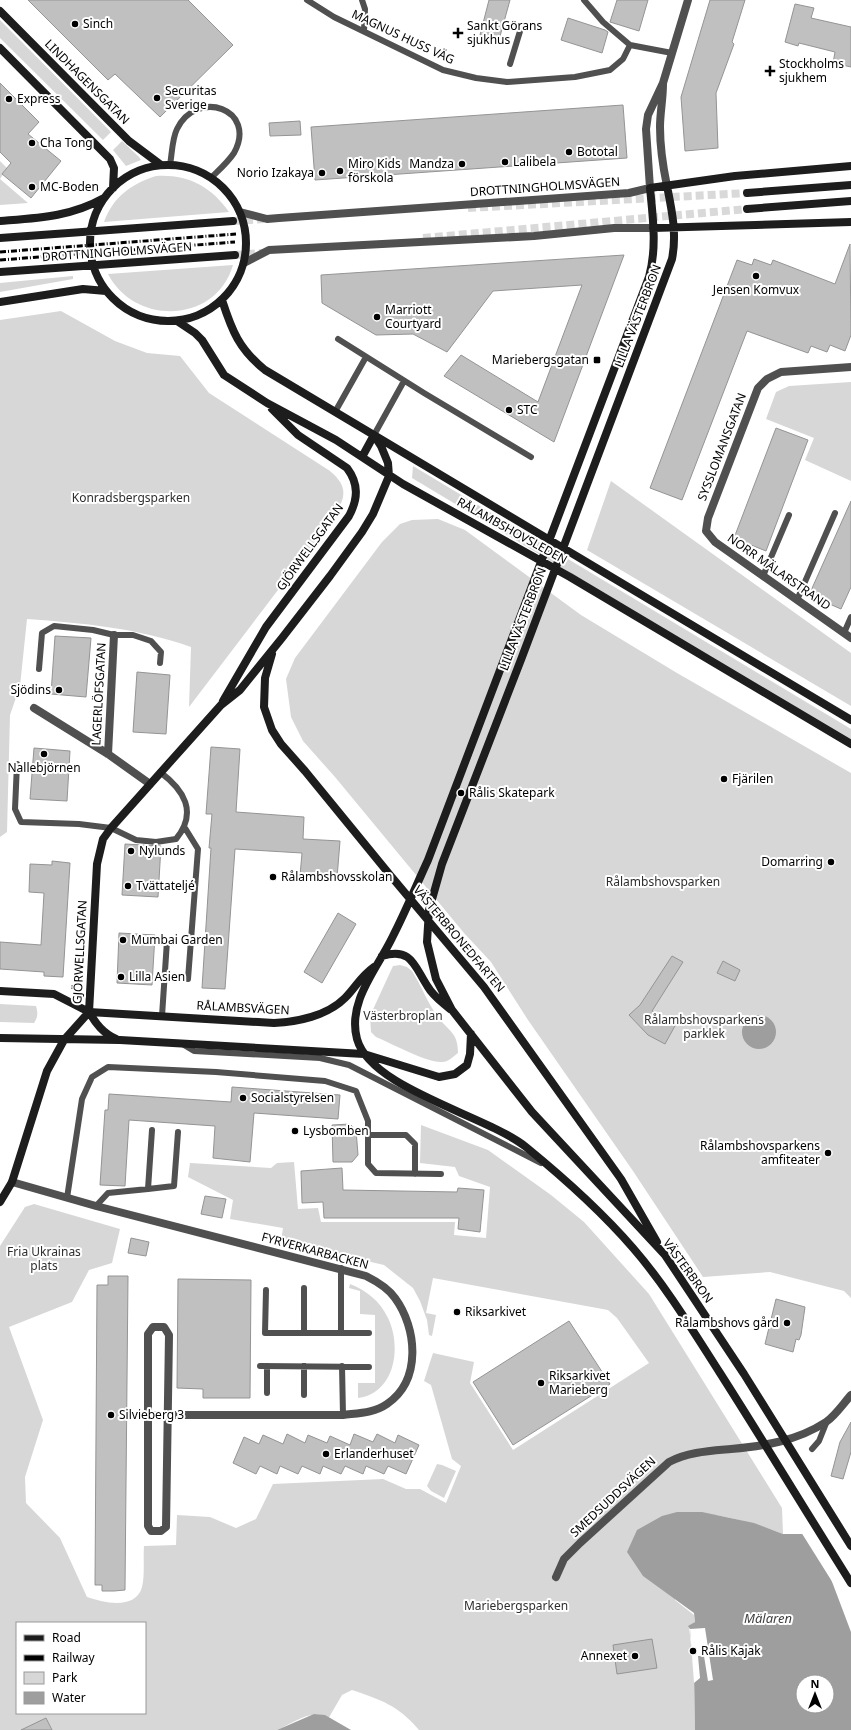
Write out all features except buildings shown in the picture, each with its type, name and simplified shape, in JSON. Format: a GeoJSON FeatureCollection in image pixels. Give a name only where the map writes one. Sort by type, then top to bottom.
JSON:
{"type":"FeatureCollection","features":[{"type":"Feature","properties":{"kind":"main road","name":"LINDHAGENSGATAN"},"geometry":{"type":"LineString","coordinates":[[0,11],[129,141],[166,165]]}},
{"type":"Feature","properties":{"kind":"main road"},"geometry":{"type":"LineString","coordinates":[[0,48],[110,159],[114,168],[113,188]]}},
{"type":"Feature","properties":{"kind":"main road"},"geometry":{"type":"LineString","coordinates":[[166,165],[191,168],[211,178],[225,189],[240,212],[246,232],[244,263],[236,283],[222,300],[206,312],[177,321],[150,320],[133,314],[118,304],[106,290],[96,273],[90,250],[93,221],[105,198],[113,188],[130,175],[150,167],[166,165]]}},
{"type":"Feature","properties":{"kind":"main road","name":"DROTTNINGHOLMSVÄGEN"},"geometry":{"type":"LineString","coordinates":[[650,188],[735,176],[851,166]]}},
{"type":"Feature","properties":{"kind":"main road"},"geometry":{"type":"LineString","coordinates":[[746,193],[851,185]]}},
{"type":"Feature","properties":{"kind":"main road"},"geometry":{"type":"LineString","coordinates":[[667,186],[675,227]]}},
{"type":"Feature","properties":{"kind":"main road"},"geometry":{"type":"LineString","coordinates":[[650,188],[653,228],[851,222]]}},
{"type":"Feature","properties":{"kind":"main road"},"geometry":{"type":"LineString","coordinates":[[0,221],[64,215],[88,207],[105,198]]}},
{"type":"Feature","properties":{"kind":"main road"},"geometry":{"type":"LineString","coordinates":[[747,208],[851,201]]}},
{"type":"Feature","properties":{"kind":"main road","name":"DROTTNINGHOLMSVÄGEN"},"geometry":{"type":"LineString","coordinates":[[0,238],[233,221]]}},
{"type":"Feature","properties":{"kind":"main road","name":"LILLA VÄSTERBRON"},"geometry":{"type":"LineString","coordinates":[[452,1010],[436,979],[430,955],[427,929],[429,910],[442,864],[522,657],[672,259],[675,246],[675,227]]}},
{"type":"Feature","properties":{"kind":"main road","name":"LILLA VÄSTERBRON"},"geometry":{"type":"LineString","coordinates":[[382,956],[407,907],[428,860],[649,278],[653,263],[653,228]]}},
{"type":"Feature","properties":{"kind":"main road","name":"DROTTNINGHOLMSVÄGEN"},"geometry":{"type":"LineString","coordinates":[[0,272],[236,256]]}},
{"type":"Feature","properties":{"kind":"main road"},"geometry":{"type":"LineString","coordinates":[[0,302],[83,289],[106,290]]}},
{"type":"Feature","properties":{"kind":"main road","name":"RÅLAMBSHOVSLEDEN"},"geometry":{"type":"LineString","coordinates":[[222,300],[236,337],[250,356],[265,370],[851,720]]}},
{"type":"Feature","properties":{"kind":"main road","name":"RÅLAMBSHOVSLEDEN"},"geometry":{"type":"LineString","coordinates":[[177,321],[202,340],[224,375],[266,403],[336,440],[389,476],[570,577],[851,744]]}},
{"type":"Feature","properties":{"kind":"main road","name":"GJÖRWELLSGATAN"},"geometry":{"type":"LineString","coordinates":[[221,705],[266,627],[314,564],[354,506],[357,494],[356,484],[347,468],[298,435],[266,403]]}},
{"type":"Feature","properties":{"kind":"main road"},"geometry":{"type":"LineString","coordinates":[[362,457],[374,435],[382,446],[388,463],[389,476]]}},
{"type":"Feature","properties":{"kind":"main road","name":"GJÖRWELLSGATAN"},"geometry":{"type":"LineString","coordinates":[[0,1202],[12,1182],[47,1071],[64,1040],[89,1012],[97,864],[103,839],[160,772],[221,705],[240,690],[282,638],[362,532],[373,514],[389,476]]}},
{"type":"Feature","properties":{"kind":"main road","name":"VÄSTERBRONEDFARTEN"},"geometry":{"type":"LineString","coordinates":[[282,638],[271,657],[265,678],[265,710],[272,730],[281,744],[306,770],[484,987],[621,1180],[665,1255]]}},
{"type":"Feature","properties":{"kind":"main road"},"geometry":{"type":"LineString","coordinates":[[364,1054],[439,1077],[455,1074],[467,1065],[470,1054],[471,1034],[452,1010],[429,988],[411,959],[403,954],[394,953],[382,956],[360,997],[356,1012],[356,1036],[364,1054],[386,1074],[410,1088],[505,1134],[524,1146],[594,1206],[635,1250],[687,1322],[851,1583]]}},
{"type":"Feature","properties":{"kind":"main road","name":"RÅLAMBSVÄGEN"},"geometry":{"type":"LineString","coordinates":[[89,1012],[274,1024],[295,1022],[311,1018],[344,999],[362,976],[376,966]]}},
{"type":"Feature","properties":{"kind":"main road","name":"RÅLAMBSVÄGEN"},"geometry":{"type":"LineString","coordinates":[[0,991],[54,994],[89,1012],[108,1035],[120,1040]]}},
{"type":"Feature","properties":{"kind":"main road","name":"VÄSTERBRON"},"geometry":{"type":"LineString","coordinates":[[471,1034],[532,1112],[665,1255],[744,1374],[851,1546]]}},
{"type":"Feature","properties":{"kind":"main road","name":"RÅLAMBSVÄGEN"},"geometry":{"type":"LineString","coordinates":[[0,1038],[120,1040],[364,1054]]}},
{"type":"Feature","properties":{"kind":"street"},"geometry":{"type":"LineString","coordinates":[[650,188],[646,129],[653,102],[663,83],[688,0]]}},
{"type":"Feature","properties":{"kind":"street"},"geometry":{"type":"LineString","coordinates":[[663,83],[663,103],[660,127],[663,165],[667,186]]}},
{"type":"Feature","properties":{"kind":"street","name":"DROTTNINGHOLMSVÄGEN"},"geometry":{"type":"LineString","coordinates":[[240,212],[257,217],[273,218],[629,193],[650,188]]}},
{"type":"Feature","properties":{"kind":"street"},"geometry":{"type":"LineString","coordinates":[[244,263],[269,250],[534,236],[614,228],[653,228]]}},
{"type":"Feature","properties":{"kind":"street","name":"SYSSLOMANSGATAN"},"geometry":{"type":"LineString","coordinates":[[708,518],[758,388],[767,378],[781,372],[851,367]]}},
{"type":"Feature","properties":{"kind":"street","name":"NORR MÄLARSTRAND"},"geometry":{"type":"LineString","coordinates":[[708,518],[706,531],[715,542],[851,638]]}},
{"type":"Feature","properties":{"kind":"street","name":"LAGERLÖFSGATAN"},"geometry":{"type":"LineString","coordinates":[[108,754],[114,635]]}},
{"type":"Feature","properties":{"kind":"street","name":"LAGERLÖFSGATAN"},"geometry":{"type":"LineString","coordinates":[[34,708],[108,754],[150,784]]}},
{"type":"Feature","properties":{"kind":"street","name":"FYRVERKARBACKEN"},"geometry":{"type":"LineString","coordinates":[[12,1182],[96,1206],[341,1268],[366,1276],[382,1285],[395,1297],[405,1313],[409,1326],[413,1351],[409,1375],[402,1388],[388,1404],[370,1412],[343,1415],[148,1415]]}},
{"type":"Feature","properties":{"kind":"street"},"geometry":{"type":"LineString","coordinates":[[153,1327],[164,1327],[169,1335],[168,1415],[166,1527],[161,1531],[151,1531],[148,1526],[148,1415],[148,1334],[153,1327]]}},
{"type":"Feature","properties":{"kind":"street","name":"SMEDSUDDSVÄGEN"},"geometry":{"type":"LineString","coordinates":[[556,1577],[564,1559],[668,1462],[681,1455],[696,1452],[764,1446],[800,1435],[827,1421],[851,1395]]}},
{"type":"Feature","properties":{"kind":"lane","name":"MAGNUS HUSS VÄG"},"geometry":{"type":"LineString","coordinates":[[307,0],[334,17],[443,70],[476,78],[507,82],[575,77],[610,70],[623,59],[630,45]]}},
{"type":"Feature","properties":{"kind":"lane"},"geometry":{"type":"LineString","coordinates":[[362,0],[365,8],[364,31]]}},
{"type":"Feature","properties":{"kind":"lane"},"geometry":{"type":"LineString","coordinates":[[584,0],[603,22],[630,45],[672,53]]}},
{"type":"Feature","properties":{"kind":"lane"},"geometry":{"type":"LineString","coordinates":[[510,64],[521,28]]}},
{"type":"Feature","properties":{"kind":"lane"},"geometry":{"type":"LineString","coordinates":[[166,165],[176,130],[181,122],[189,114],[199,108],[210,106],[221,108],[228,111],[235,118],[239,137],[233,153],[211,178]]}},
{"type":"Feature","properties":{"kind":"lane"},"geometry":{"type":"LineString","coordinates":[[338,339],[404,381],[531,457]]}},
{"type":"Feature","properties":{"kind":"lane"},"geometry":{"type":"LineString","coordinates":[[335,412],[366,357]]}},
{"type":"Feature","properties":{"kind":"lane"},"geometry":{"type":"LineString","coordinates":[[374,435],[404,381]]}},
{"type":"Feature","properties":{"kind":"lane"},"geometry":{"type":"LineString","coordinates":[[796,600],[836,513]]}},
{"type":"Feature","properties":{"kind":"lane"},"geometry":{"type":"LineString","coordinates":[[763,576],[789,515]]}},
{"type":"Feature","properties":{"kind":"lane"},"geometry":{"type":"LineString","coordinates":[[844,633],[851,617]]}},
{"type":"Feature","properties":{"kind":"lane"},"geometry":{"type":"LineString","coordinates":[[39,669],[42,633],[54,626],[93,630],[114,635],[133,635],[151,641],[161,652],[160,663]]}},
{"type":"Feature","properties":{"kind":"lane"},"geometry":{"type":"LineString","coordinates":[[17,764],[15,809],[21,822],[79,824],[111,828],[136,840],[156,842],[176,839],[185,828],[187,806],[180,790],[173,782],[160,772]]}},
{"type":"Feature","properties":{"kind":"lane"},"geometry":{"type":"LineString","coordinates":[[185,828],[198,849],[188,979]]}},
{"type":"Feature","properties":{"kind":"lane"},"geometry":{"type":"LineString","coordinates":[[162,1016],[168,941]]}},
{"type":"Feature","properties":{"kind":"lane"},"geometry":{"type":"LineString","coordinates":[[181,1043],[194,1051],[320,1058],[349,1065],[546,1165]]}},
{"type":"Feature","properties":{"kind":"lane"},"geometry":{"type":"LineString","coordinates":[[67,1198],[82,1099],[92,1077],[108,1067],[216,1072],[325,1081],[356,1091],[368,1121],[368,1164],[376,1173],[441,1174]]}},
{"type":"Feature","properties":{"kind":"lane"},"geometry":{"type":"LineString","coordinates":[[148,1189],[152,1130]]}},
{"type":"Feature","properties":{"kind":"lane"},"geometry":{"type":"LineString","coordinates":[[96,1206],[108,1193],[174,1186],[178,1132]]}},
{"type":"Feature","properties":{"kind":"lane"},"geometry":{"type":"LineString","coordinates":[[368,1135],[406,1136],[415,1144],[415,1174]]}},
{"type":"Feature","properties":{"kind":"lane"},"geometry":{"type":"LineString","coordinates":[[341,1268],[341,1333]]}},
{"type":"Feature","properties":{"kind":"lane"},"geometry":{"type":"LineString","coordinates":[[304,1288],[304,1333]]}},
{"type":"Feature","properties":{"kind":"lane"},"geometry":{"type":"LineString","coordinates":[[266,1290],[265,1333],[369,1333]]}},
{"type":"Feature","properties":{"kind":"lane"},"geometry":{"type":"LineString","coordinates":[[260,1366],[369,1367]]}},
{"type":"Feature","properties":{"kind":"lane"},"geometry":{"type":"LineString","coordinates":[[267,1366],[267,1393]]}},
{"type":"Feature","properties":{"kind":"lane"},"geometry":{"type":"LineString","coordinates":[[304,1366],[304,1395]]}},
{"type":"Feature","properties":{"kind":"lane"},"geometry":{"type":"LineString","coordinates":[[342,1366],[343,1415]]}},
{"type":"Feature","properties":{"kind":"lane"},"geometry":{"type":"LineString","coordinates":[[812,1449],[818,1441],[827,1421]]}},
{"type":"Feature","properties":{"kind":"green space"},"geometry":{"type":"Polygon","coordinates":[[[0,20],[111,132],[103,140],[0,38],[0,20]]]}},
{"type":"Feature","properties":{"kind":"green space"},"geometry":{"type":"Polygon","coordinates":[[[122,141],[141,160],[126,166],[113,150],[122,141]]]}},
{"type":"Feature","properties":{"kind":"green space"},"geometry":{"type":"Polygon","coordinates":[[[0,161],[7,168],[0,179],[0,161]]]}},
{"type":"Feature","properties":{"kind":"green space"},"geometry":{"type":"Polygon","coordinates":[[[156,176],[178,177],[197,184],[214,195],[229,212],[104,222],[112,205],[124,193],[131,187],[156,176]]]}},
{"type":"Feature","properties":{"kind":"green space"},"geometry":{"type":"Polygon","coordinates":[[[0,179],[28,203],[0,205],[0,179]]]}},
{"type":"Feature","properties":{"kind":"green space"},"geometry":{"type":"Polygon","coordinates":[[[233,265],[224,284],[210,299],[193,307],[174,311],[155,310],[137,303],[120,291],[108,274],[233,265]]]}},
{"type":"Feature","properties":{"kind":"green space"},"geometry":{"type":"Polygon","coordinates":[[[73,276],[73,279],[0,292],[0,283],[73,276]]]}},
{"type":"Feature","properties":{"kind":"green space","name":"Konradsbergsparken"},"geometry":{"type":"Polygon","coordinates":[[[61,311],[115,341],[147,353],[180,356],[209,393],[330,471],[341,483],[343,494],[340,505],[332,519],[189,707],[191,647],[151,635],[110,627],[27,619],[20,686],[10,715],[7,832],[0,837],[0,320],[61,311]]]}},
{"type":"Feature","properties":{"kind":"green space"},"geometry":{"type":"Polygon","coordinates":[[[851,382],[851,481],[805,460],[814,438],[766,419],[776,392],[789,386],[851,382]]]}},
{"type":"Feature","properties":{"kind":"green space"},"geometry":{"type":"Polygon","coordinates":[[[413,466],[851,729],[851,741],[412,478],[413,466]]]}},
{"type":"Feature","properties":{"kind":"green space"},"geometry":{"type":"Polygon","coordinates":[[[611,481],[851,653],[851,706],[587,550],[611,481]]]}},
{"type":"Feature","properties":{"kind":"green space","name":"Rålambshovsparken"},"geometry":{"type":"Polygon","coordinates":[[[438,519],[465,530],[581,615],[677,673],[851,773],[851,1298],[844,1291],[770,1272],[703,1277],[633,1171],[528,1020],[491,962],[464,933],[335,777],[303,741],[291,717],[286,679],[295,658],[382,542],[400,524],[412,520],[438,519]]]}},
{"type":"Feature","properties":{"kind":"green space","name":"Västerbroplan"},"geometry":{"type":"Polygon","coordinates":[[[400,965],[407,967],[412,971],[434,1012],[455,1036],[458,1046],[458,1053],[444,1062],[418,1056],[376,1037],[371,1032],[370,1016],[393,966],[400,965]]]}},
{"type":"Feature","properties":{"kind":"green space"},"geometry":{"type":"Polygon","coordinates":[[[0,1004],[36,1006],[36,1019],[34,1023],[0,1022],[0,1004]]]}},
{"type":"Feature","properties":{"kind":"green space","name":"Mariebergsparken"},"geometry":{"type":"Polygon","coordinates":[[[421,1125],[488,1150],[551,1195],[584,1222],[649,1294],[782,1508],[783,1534],[731,1518],[691,1512],[677,1512],[675,1600],[694,1615],[695,1622],[689,1626],[694,1674],[695,1730],[419,1730],[404,1715],[388,1704],[352,1690],[342,1695],[328,1719],[323,1715],[310,1715],[296,1720],[277,1730],[0,1730],[0,1246],[25,1207],[34,1204],[120,1229],[112,1263],[89,1270],[72,1302],[9,1327],[43,1420],[25,1477],[26,1503],[60,1538],[87,1597],[110,1603],[119,1603],[133,1599],[139,1594],[143,1582],[144,1546],[176,1545],[177,1515],[210,1517],[236,1528],[256,1519],[273,1484],[383,1479],[406,1489],[420,1489],[446,1503],[461,1466],[452,1459],[431,1385],[424,1381],[433,1353],[474,1362],[470,1383],[513,1450],[649,1363],[617,1318],[608,1310],[433,1278],[426,1313],[436,1315],[432,1336],[429,1335],[427,1320],[420,1301],[413,1288],[384,1265],[281,1241],[283,1228],[230,1219],[233,1200],[188,1177],[190,1163],[271,1168],[277,1163],[294,1162],[298,1209],[318,1208],[321,1222],[455,1222],[454,1235],[486,1238],[490,1187],[459,1176],[455,1167],[420,1163],[421,1125]]]}},
{"type":"Feature","properties":{"kind":"green space"},"geometry":{"type":"Polygon","coordinates":[[[350,1284],[362,1289],[381,1306],[388,1318],[394,1342],[392,1367],[387,1378],[380,1387],[370,1394],[358,1398],[358,1383],[375,1383],[375,1315],[360,1314],[360,1291],[349,1288],[350,1284]]]}},
{"type":"Feature","properties":{"kind":"green space"},"geometry":{"type":"Polygon","coordinates":[[[437,1464],[456,1471],[444,1498],[431,1491],[427,1486],[437,1464]]]}},
{"type":"Feature","properties":{"kind":"water"},"geometry":{"type":"Polygon","coordinates":[[[759,1015],[771,1020],[776,1032],[771,1044],[759,1049],[747,1044],[742,1032],[747,1020],[759,1015]]]}},
{"type":"Feature","properties":{"kind":"water","name":"Mälaren"},"geometry":{"type":"Polygon","coordinates":[[[677,1512],[702,1512],[754,1523],[783,1534],[802,1534],[811,1526],[851,1632],[851,1730],[695,1730],[694,1674],[690,1629],[688,1626],[695,1622],[694,1613],[643,1576],[627,1552],[637,1530],[662,1516],[677,1512]]]}},
{"type":"Feature","properties":{"kind":"water"},"geometry":{"type":"Polygon","coordinates":[[[314,1714],[325,1715],[351,1730],[277,1730],[314,1714]]]}},
{"type":"Feature","properties":{"kind":"pier"},"geometry":{"type":"Polygon","coordinates":[[[844,1499],[851,1511],[851,1600],[820,1522],[844,1499]]]}},
{"type":"Feature","properties":{"kind":"pier"},"geometry":{"type":"Polygon","coordinates":[[[810,1524],[813,1525],[838,1591],[801,1532],[810,1524]]]}},
{"type":"Feature","properties":{"kind":"pier"},"geometry":{"type":"Polygon","coordinates":[[[705,1628],[713,1680],[708,1681],[704,1656],[698,1656],[700,1678],[694,1683],[690,1629],[705,1628]]]}},
{"type":"Feature","properties":{"kind":"tunnel"},"geometry":{"type":"LineString","coordinates":[[468,208],[747,193]]}},
{"type":"Feature","properties":{"kind":"tunnel"},"geometry":{"type":"LineString","coordinates":[[423,238],[747,209]]}},
{"type":"Feature","properties":{"kind":"tunnel"},"geometry":{"type":"LineString","coordinates":[[233,221],[264,219]]}},
{"type":"Feature","properties":{"kind":"tunnel"},"geometry":{"type":"LineString","coordinates":[[235,255],[263,253]]}},
{"type":"Feature","properties":{"kind":"railway"},"geometry":{"type":"LineString","coordinates":[[0,252],[236,234]]}},
{"type":"Feature","properties":{"kind":"railway"},"geometry":{"type":"LineString","coordinates":[[0,260],[235,242]]}},
{"type":"Feature","properties":{"kind":"place","name":"Sinch"},"geometry":{"type":"Point","coordinates":[75,24]}},
{"type":"Feature","properties":{"kind":"place","name":"Sankt Görans sjukhus"},"geometry":{"type":"Point","coordinates":[458,33]}},
{"type":"Feature","properties":{"kind":"place","name":"Stockholms sjukhem"},"geometry":{"type":"Point","coordinates":[770,71]}},
{"type":"Feature","properties":{"kind":"place","name":"Securitas Sverige"},"geometry":{"type":"Point","coordinates":[157,98]}},
{"type":"Feature","properties":{"kind":"place","name":"Express"},"geometry":{"type":"Point","coordinates":[9,99]}},
{"type":"Feature","properties":{"kind":"place","name":"Cha Tong"},"geometry":{"type":"Point","coordinates":[32,143]}},
{"type":"Feature","properties":{"kind":"place","name":"Bototal"},"geometry":{"type":"Point","coordinates":[569,152]}},
{"type":"Feature","properties":{"kind":"place","name":"Lalibela"},"geometry":{"type":"Point","coordinates":[505,162]}},
{"type":"Feature","properties":{"kind":"place","name":"Mandza"},"geometry":{"type":"Point","coordinates":[462,164]}},
{"type":"Feature","properties":{"kind":"place","name":"Miro Kids förskola"},"geometry":{"type":"Point","coordinates":[340,171]}},
{"type":"Feature","properties":{"kind":"place","name":"Norio Izakaya"},"geometry":{"type":"Point","coordinates":[322,173]}},
{"type":"Feature","properties":{"kind":"place","name":"MC-Boden"},"geometry":{"type":"Point","coordinates":[32,187]}},
{"type":"Feature","properties":{"kind":"place","name":"Jensen Komvux"},"geometry":{"type":"Point","coordinates":[756,276]}},
{"type":"Feature","properties":{"kind":"place","name":"Marriott Courtyard"},"geometry":{"type":"Point","coordinates":[377,317]}},
{"type":"Feature","properties":{"kind":"place","name":"Mariebergsgatan"},"geometry":{"type":"Point","coordinates":[597,360]}},
{"type":"Feature","properties":{"kind":"place","name":"STC"},"geometry":{"type":"Point","coordinates":[509,410]}},
{"type":"Feature","properties":{"kind":"place","name":"Sjödins"},"geometry":{"type":"Point","coordinates":[59,690]}},
{"type":"Feature","properties":{"kind":"place","name":"Nallebjörnen"},"geometry":{"type":"Point","coordinates":[44,754]}},
{"type":"Feature","properties":{"kind":"place","name":"Fjärilen"},"geometry":{"type":"Point","coordinates":[724,779]}},
{"type":"Feature","properties":{"kind":"place","name":"Rålis Skatepark"},"geometry":{"type":"Point","coordinates":[461,793]}},
{"type":"Feature","properties":{"kind":"place","name":"Nylunds"},"geometry":{"type":"Point","coordinates":[131,851]}},
{"type":"Feature","properties":{"kind":"place","name":"Domarring"},"geometry":{"type":"Point","coordinates":[831,862]}},
{"type":"Feature","properties":{"kind":"place","name":"Rålambshovsskolan"},"geometry":{"type":"Point","coordinates":[273,877]}},
{"type":"Feature","properties":{"kind":"place","name":"Tvättateljé"},"geometry":{"type":"Point","coordinates":[128,886]}},
{"type":"Feature","properties":{"kind":"place","name":"Mumbai Garden"},"geometry":{"type":"Point","coordinates":[123,940]}},
{"type":"Feature","properties":{"kind":"place","name":"Lilla Asien"},"geometry":{"type":"Point","coordinates":[121,977]}},
{"type":"Feature","properties":{"kind":"place","name":"Socialstyrelsen"},"geometry":{"type":"Point","coordinates":[243,1098]}},
{"type":"Feature","properties":{"kind":"place","name":"Lysbomben"},"geometry":{"type":"Point","coordinates":[295,1131]}},
{"type":"Feature","properties":{"kind":"place","name":"Rålambshovsparkens amfiteater"},"geometry":{"type":"Point","coordinates":[828,1153]}},
{"type":"Feature","properties":{"kind":"place","name":"Riksarkivet"},"geometry":{"type":"Point","coordinates":[457,1312]}},
{"type":"Feature","properties":{"kind":"place","name":"Rålambshovs gård"},"geometry":{"type":"Point","coordinates":[787,1323]}},
{"type":"Feature","properties":{"kind":"place","name":"Riksarkivet Marieberg"},"geometry":{"type":"Point","coordinates":[541,1383]}},
{"type":"Feature","properties":{"kind":"place","name":"Silvieberg 3"},"geometry":{"type":"Point","coordinates":[111,1415]}},
{"type":"Feature","properties":{"kind":"place","name":"Erlanderhuset"},"geometry":{"type":"Point","coordinates":[326,1454]}},
{"type":"Feature","properties":{"kind":"place","name":"Rålis Kajak"},"geometry":{"type":"Point","coordinates":[693,1651]}},
{"type":"Feature","properties":{"kind":"place","name":"Annexet"},"geometry":{"type":"Point","coordinates":[635,1656]}},
{"type":"Feature","properties":{"kind":"park label","name":"Rålambshovsparkens parklek"},"geometry":{"type":"Point","coordinates":[704,1027]}},
{"type":"Feature","properties":{"kind":"park label","name":"Fria Ukrainas plats"},"geometry":{"type":"Point","coordinates":[44,1259]}}]}
